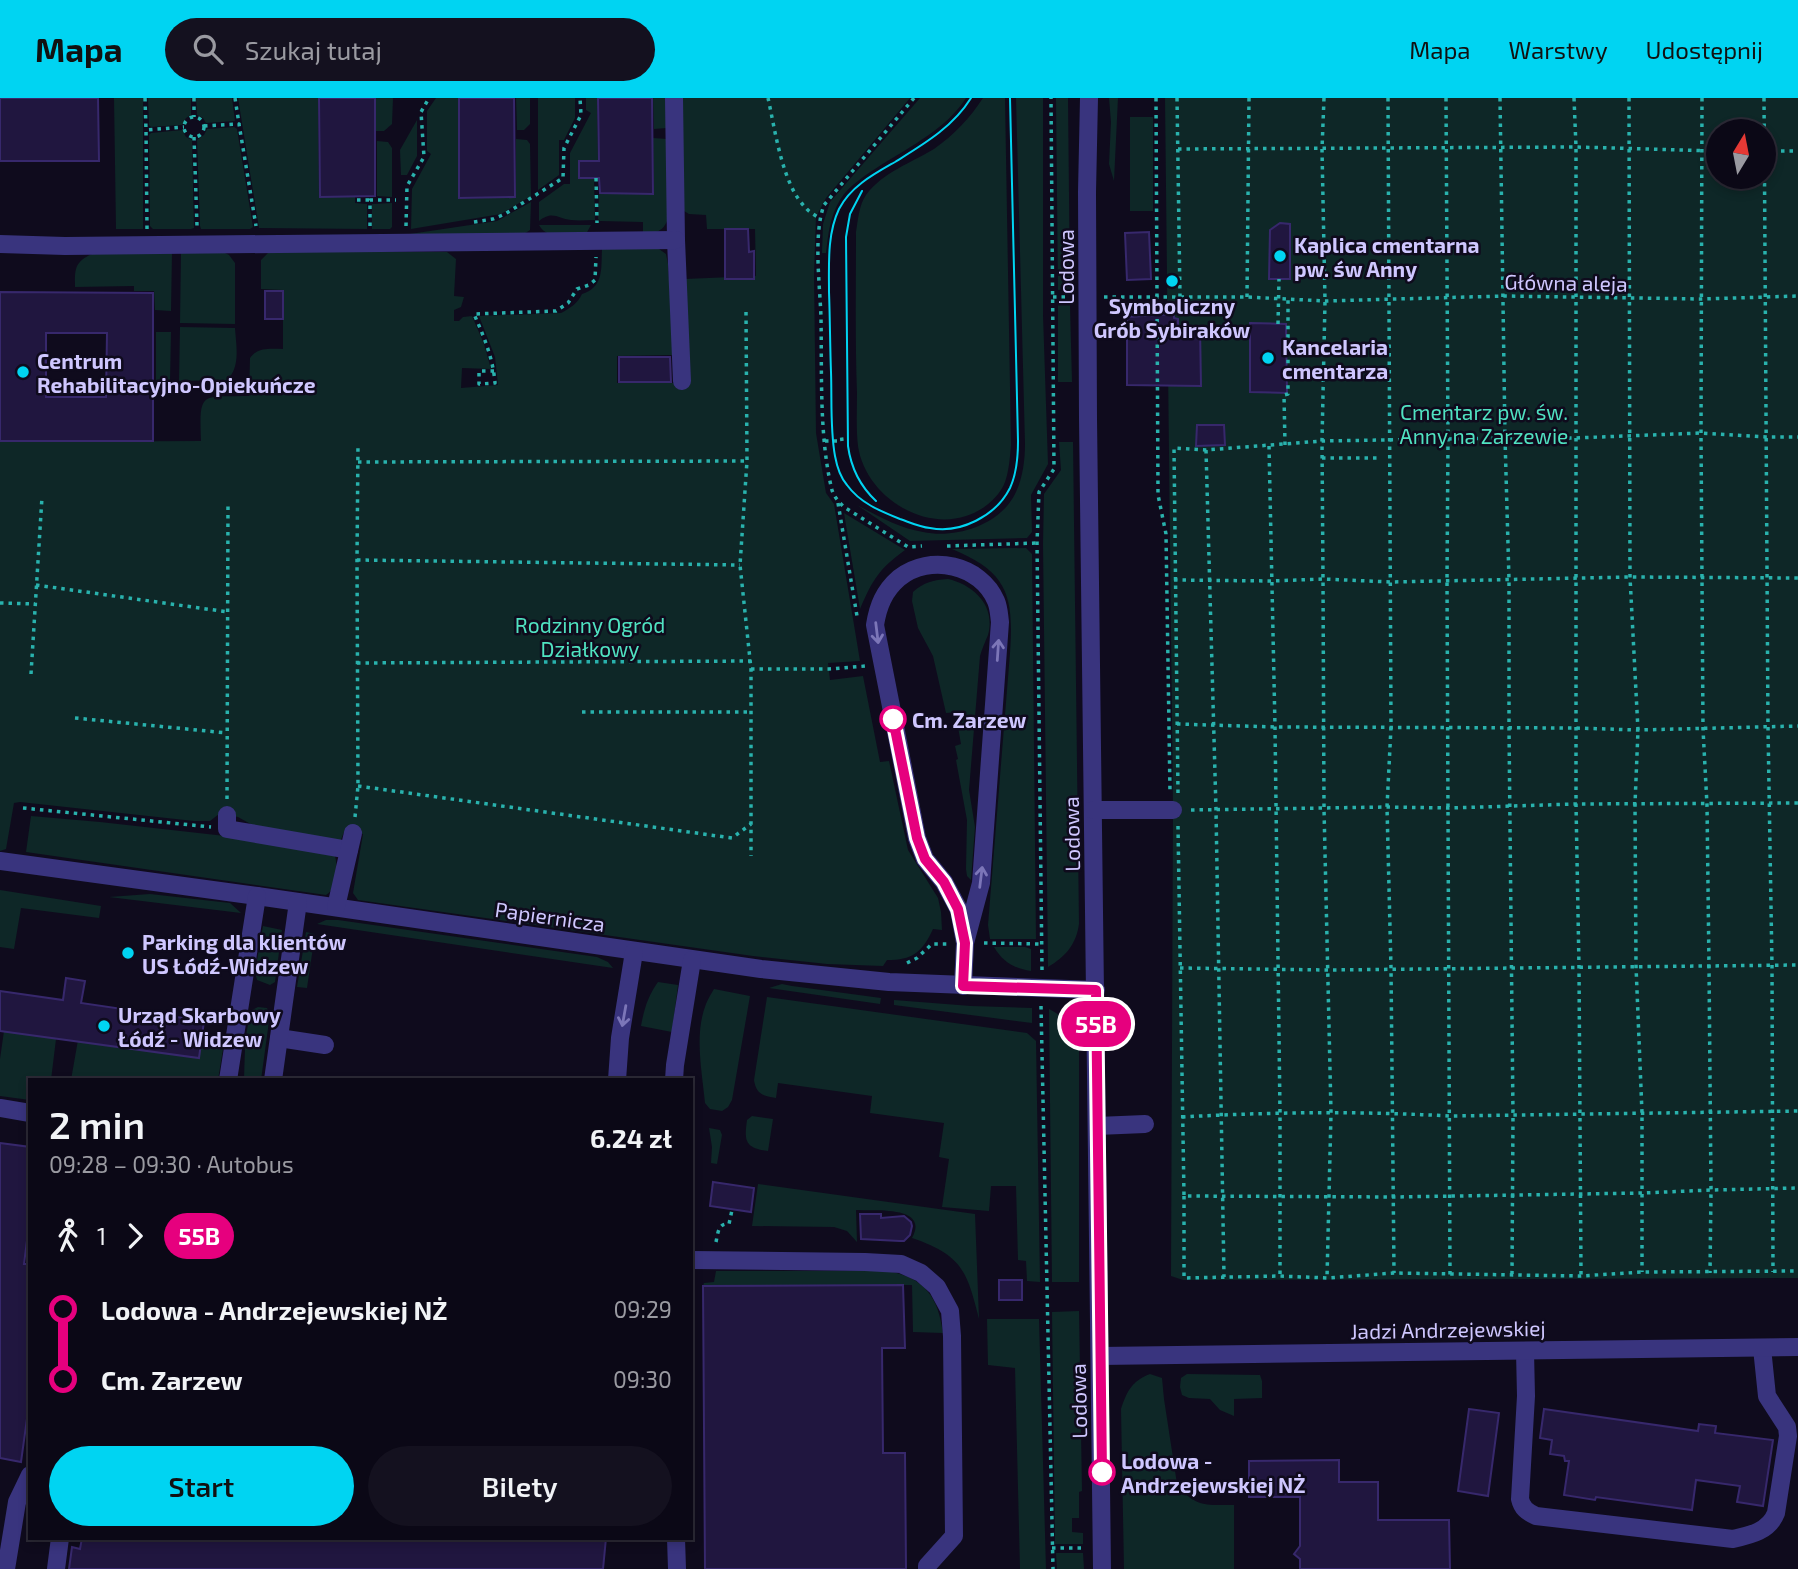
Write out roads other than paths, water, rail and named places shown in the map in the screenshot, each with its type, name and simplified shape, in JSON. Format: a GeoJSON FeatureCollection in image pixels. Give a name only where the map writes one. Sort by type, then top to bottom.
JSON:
{"type":"FeatureCollection","features":[{"type":"Feature","properties":{"kind":"street"},"geometry":{"type":"LineString","coordinates":[[674,98],[682,381]]}},
{"type":"Feature","properties":{"kind":"street","name":"Lodowa"},"geometry":{"type":"LineString","coordinates":[[1089,98],[1088,418],[1102,1569]]}},
{"type":"Feature","properties":{"kind":"street"},"geometry":{"type":"LineString","coordinates":[[0,244],[65,246],[597,233],[676,240]]}},
{"type":"Feature","properties":{"kind":"street"},"geometry":{"type":"LineString","coordinates":[[963,986],[965,943],[981,883],[1000,622],[997,603],[989,589],[974,574],[958,567],[937,565],[916,568],[900,577],[887,591],[878,608],[875,625],[917,838],[925,859],[944,882],[958,909],[965,943]]}},
{"type":"Feature","properties":{"kind":"street"},"geometry":{"type":"LineString","coordinates":[[1093,810],[1174,810]]}},
{"type":"Feature","properties":{"kind":"street"},"geometry":{"type":"LineString","coordinates":[[227,822],[351,841],[336,908]]}},
{"type":"Feature","properties":{"kind":"street","name":"Papiernicza"},"geometry":{"type":"LineString","coordinates":[[0,861],[761,969],[889,982],[1096,990]]}},
{"type":"Feature","properties":{"kind":"street"},"geometry":{"type":"LineString","coordinates":[[228,1078],[257,896]]}},
{"type":"Feature","properties":{"kind":"street"},"geometry":{"type":"LineString","coordinates":[[273,1078],[298,902]]}},
{"type":"Feature","properties":{"kind":"street"},"geometry":{"type":"LineString","coordinates":[[617,1078],[620,1038],[634,952]]}},
{"type":"Feature","properties":{"kind":"street"},"geometry":{"type":"LineString","coordinates":[[674,1078],[692,960]]}},
{"type":"Feature","properties":{"kind":"street"},"geometry":{"type":"LineString","coordinates":[[279,1038],[325,1045]]}},
{"type":"Feature","properties":{"kind":"street"},"geometry":{"type":"LineString","coordinates":[[0,1108],[28,1113]]}},
{"type":"Feature","properties":{"kind":"street"},"geometry":{"type":"LineString","coordinates":[[1097,1126],[1145,1124]]}},
{"type":"Feature","properties":{"kind":"street"},"geometry":{"type":"LineString","coordinates":[[693,1260],[901,1264],[920,1273],[937,1287],[950,1311],[952,1336],[954,1536],[927,1569]]}},
{"type":"Feature","properties":{"kind":"street","name":"Jadzi Andrzejewskiej"},"geometry":{"type":"LineString","coordinates":[[1100,1356],[1798,1347]]}},
{"type":"Feature","properties":{"kind":"street"},"geometry":{"type":"LineString","coordinates":[[1525,1351],[1526,1396],[1520,1499],[1522,1507],[1536,1516],[1733,1539],[1749,1536],[1772,1522],[1776,1513],[1788,1436],[1787,1427],[1767,1396],[1762,1348]]}},
{"type":"Feature","properties":{"kind":"street"},"geometry":{"type":"LineString","coordinates":[[6,1569],[17,1502],[28,1479]]}},
{"type":"Feature","properties":{"kind":"street"},"geometry":{"type":"LineString","coordinates":[[56,1569],[60,1540]]}},
{"type":"Feature","properties":{"kind":"street"},"geometry":{"type":"LineString","coordinates":[[676,1540],[677,1569]]}},
{"type":"Feature","properties":{"kind":"tram line"},"geometry":{"type":"LineString","coordinates":[[971,98],[956,118],[937,134],[856,187],[839,209],[832,229],[830,250],[832,425],[839,472],[852,491],[871,506],[914,524],[941,529],[976,521],[996,507],[1010,488],[1017,465],[1010,98]]}},
{"type":"Feature","properties":{"kind":"tram line"},"geometry":{"type":"LineString","coordinates":[[862,191],[850,214],[846,237],[848,446],[857,476],[876,501]]}},
{"type":"Feature","properties":{"kind":"place","name":"Kaplica cmentarna pw. św Anny"},"geometry":{"type":"Point","coordinates":[1280,256]}},
{"type":"Feature","properties":{"kind":"place","name":"Symboliczny Grób Sybiraków"},"geometry":{"type":"Point","coordinates":[1172,281]}},
{"type":"Feature","properties":{"kind":"place","name":"Kancelaria cmentarza"},"geometry":{"type":"Point","coordinates":[1268,358]}},
{"type":"Feature","properties":{"kind":"place","name":"Centrum Rehabilitacyjno-Opiekuńcze"},"geometry":{"type":"Point","coordinates":[23,372]}},
{"type":"Feature","properties":{"kind":"place","name":"Cm. Zarzew"},"geometry":{"type":"Point","coordinates":[893,719]}},
{"type":"Feature","properties":{"kind":"place","name":"Parking dla klientów US Łódź-Widzew"},"geometry":{"type":"Point","coordinates":[128,953]}},
{"type":"Feature","properties":{"kind":"place","name":"Urząd Skarbowy Łódź - Widzew"},"geometry":{"type":"Point","coordinates":[104,1026]}},
{"type":"Feature","properties":{"kind":"place","name":"Lodowa - Andrzejewskiej NŻ"},"geometry":{"type":"Point","coordinates":[1102,1472]}},
{"type":"Feature","properties":{"kind":"park label","name":"Cmentarz pw. św. Anny na Zarzewie"},"geometry":{"type":"Point","coordinates":[1484,423]}},
{"type":"Feature","properties":{"kind":"park label","name":"Rodzinny Ogród Działkowy"},"geometry":{"type":"Point","coordinates":[590,636]}}]}
